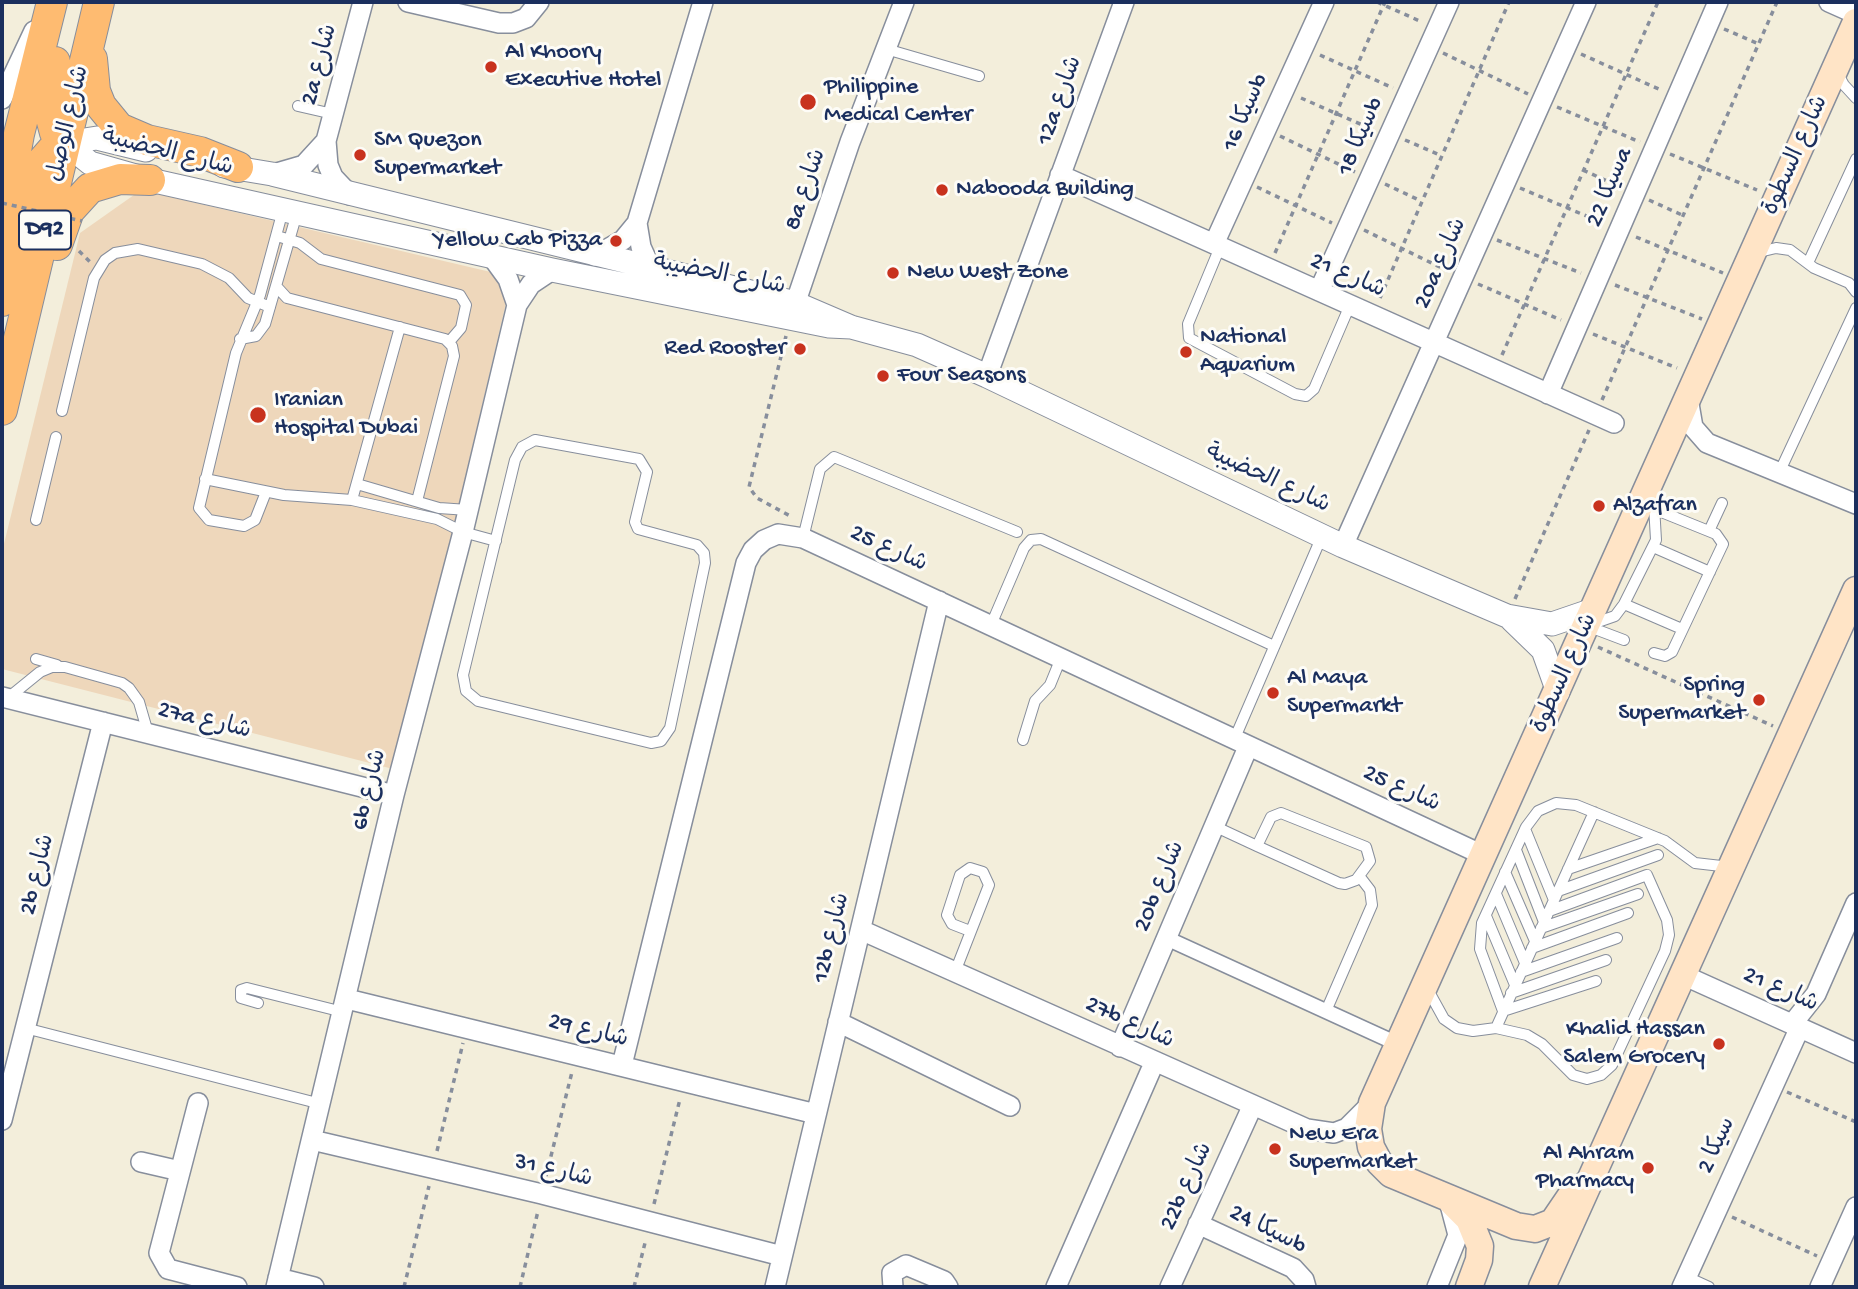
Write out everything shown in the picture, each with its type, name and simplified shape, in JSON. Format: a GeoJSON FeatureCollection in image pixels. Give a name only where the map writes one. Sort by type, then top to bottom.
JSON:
{"type":"FeatureCollection","features":[{"type":"Feature","properties":{"kind":"main road","name":"شارع الوصل"},"geometry":{"type":"LineString","coordinates":[[3,209],[19,134],[59,2]]}},
{"type":"Feature","properties":{"kind":"main road"},"geometry":{"type":"LineString","coordinates":[[2,410],[13,309],[33,173],[46,155],[65,143],[55,133],[47,103],[59,2]]}},
{"type":"Feature","properties":{"kind":"main road","name":"شارع الوصل"},"geometry":{"type":"LineString","coordinates":[[65,143],[99,2]]}},
{"type":"Feature","properties":{"kind":"main road","name":"شارع السطوة"},"geometry":{"type":"LineString","coordinates":[[1469,1287],[1479,1260],[1480,1246],[1469,1219],[1448,1197],[1391,1174],[1378,1162],[1371,1147],[1368,1129],[1372,1103],[1587,625],[1652,496],[1693,387],[1856,22]]}},
{"type":"Feature","properties":{"kind":"main road"},"geometry":{"type":"LineString","coordinates":[[92,30],[95,91],[101,106],[119,128],[129,134],[200,152],[238,167]]}},
{"type":"Feature","properties":{"kind":"main road"},"geometry":{"type":"LineString","coordinates":[[13,309],[47,286],[65,222],[78,198],[104,181],[150,180]]}},
{"type":"Feature","properties":{"kind":"main road"},"geometry":{"type":"LineString","coordinates":[[1542,1287],[1856,590]]}},
{"type":"Feature","properties":{"kind":"main road"},"geometry":{"type":"LineString","coordinates":[[1448,1197],[1516,1226],[1535,1229],[1553,1222],[1570,1197],[1590,1181]]}},
{"type":"Feature","properties":{"kind":"street"},"geometry":{"type":"LineString","coordinates":[[2,99],[32,37],[59,2]]}},
{"type":"Feature","properties":{"kind":"street","name":"2a شارع"},"geometry":{"type":"LineString","coordinates":[[342,194],[328,165],[326,141],[363,2]]}},
{"type":"Feature","properties":{"kind":"street"},"geometry":{"type":"LineString","coordinates":[[408,2],[499,23],[513,23],[526,18],[539,2]]}},
{"type":"Feature","properties":{"kind":"street"},"geometry":{"type":"LineString","coordinates":[[651,270],[641,247],[638,223],[703,2]]}},
{"type":"Feature","properties":{"kind":"street","name":"8a شارع"},"geometry":{"type":"LineString","coordinates":[[793,310],[904,2]]}},
{"type":"Feature","properties":{"kind":"street","name":"12a شارع"},"geometry":{"type":"LineString","coordinates":[[987,376],[1124,2]]}},
{"type":"Feature","properties":{"kind":"street","name":"سيكا 16b"},"geometry":{"type":"LineString","coordinates":[[1217,245],[1242,180],[1324,2]]}},
{"type":"Feature","properties":{"kind":"street","name":"سيكا 18b"},"geometry":{"type":"LineString","coordinates":[[1319,291],[1449,2]]}},
{"type":"Feature","properties":{"kind":"street","name":"20a شارع"},"geometry":{"type":"LineString","coordinates":[[1343,546],[1587,2]]}},
{"type":"Feature","properties":{"kind":"street","name":"سيكا 22a"},"geometry":{"type":"LineString","coordinates":[[1548,394],[1718,2]]}},
{"type":"Feature","properties":{"kind":"street"},"geometry":{"type":"LineString","coordinates":[[1829,2],[1856,14]]}},
{"type":"Feature","properties":{"kind":"street","name":"شارع الحضيبة"},"geometry":{"type":"LineString","coordinates":[[65,143],[97,138],[212,165],[272,174],[342,194],[651,270],[917,345],[1343,546],[1507,616],[1552,624],[1587,625]]}},
{"type":"Feature","properties":{"kind":"street","name":"2a شارع"},"geometry":{"type":"LineString","coordinates":[[272,174],[304,165],[326,141]]}},
{"type":"Feature","properties":{"kind":"street","name":"شارع الحضيبة"},"geometry":{"type":"LineString","coordinates":[[65,143],[90,163],[150,180],[552,270],[793,310]]}},
{"type":"Feature","properties":{"kind":"street","name":"شارع 21"},"geometry":{"type":"LineString","coordinates":[[1060,175],[1614,423]]}},
{"type":"Feature","properties":{"kind":"street"},"geometry":{"type":"LineString","coordinates":[[291,210],[306,199],[342,194]]}},
{"type":"Feature","properties":{"kind":"street"},"geometry":{"type":"LineString","coordinates":[[595,256],[623,240],[638,223]]}},
{"type":"Feature","properties":{"kind":"street"},"geometry":{"type":"LineString","coordinates":[[492,257],[508,279],[517,305]]}},
{"type":"Feature","properties":{"kind":"street","name":"6b شارع"},"geometry":{"type":"LineString","coordinates":[[277,1283],[346,1005],[394,795],[463,532],[517,305],[531,284],[552,270]]}},
{"type":"Feature","properties":{"kind":"street"},"geometry":{"type":"LineString","coordinates":[[1693,387],[1693,427],[1702,439],[1856,504]]}},
{"type":"Feature","properties":{"kind":"street","name":"شارع 25"},"geometry":{"type":"LineString","coordinates":[[622,1065],[746,564],[752,550],[764,540],[778,534],[803,537],[1485,856]]}},
{"type":"Feature","properties":{"kind":"street","name":"12b شارع"},"geometry":{"type":"LineString","coordinates":[[775,1287],[939,601]]}},
{"type":"Feature","properties":{"kind":"street","name":"شارع الحضيبة"},"geometry":{"type":"LineString","coordinates":[[1507,616],[1543,650],[1558,692]]}},
{"type":"Feature","properties":{"kind":"street","name":"27a شارع"},"geometry":{"type":"LineString","coordinates":[[4,698],[394,795]]}},
{"type":"Feature","properties":{"kind":"street","name":"2b شارع"},"geometry":{"type":"LineString","coordinates":[[2,1121],[103,722]]}},
{"type":"Feature","properties":{"kind":"street","name":"20b شارع"},"geometry":{"type":"LineString","coordinates":[[1120,1047],[1214,826],[1241,744]]}},
{"type":"Feature","properties":{"kind":"street","name":"سيكا 2"},"geometry":{"type":"LineString","coordinates":[[1685,1282],[1773,1086],[1797,1025],[1815,994],[1856,904]]}},
{"type":"Feature","properties":{"kind":"street","name":"27b شارع"},"geometry":{"type":"LineString","coordinates":[[861,930],[1252,1107],[1307,1129],[1334,1133],[1347,1128],[1372,1103]]}},
{"type":"Feature","properties":{"kind":"street"},"geometry":{"type":"LineString","coordinates":[[1166,939],[1400,1045]]}},
{"type":"Feature","properties":{"kind":"street","name":"شارع 21"},"geometry":{"type":"LineString","coordinates":[[1683,975],[1856,1053]]}},
{"type":"Feature","properties":{"kind":"street","name":"شارع 29"},"geometry":{"type":"LineString","coordinates":[[346,1005],[577,1054],[816,1114]]}},
{"type":"Feature","properties":{"kind":"street"},"geometry":{"type":"LineString","coordinates":[[838,1022],[1010,1106]]}},
{"type":"Feature","properties":{"kind":"street"},"geometry":{"type":"LineString","coordinates":[[1056,1287],[1154,1063]]}},
{"type":"Feature","properties":{"kind":"street"},"geometry":{"type":"LineString","coordinates":[[198,1103],[160,1244],[162,1262],[177,1273],[237,1287]]}},
{"type":"Feature","properties":{"kind":"street","name":"22b شارع"},"geometry":{"type":"LineString","coordinates":[[1170,1287],[1252,1107]]}},
{"type":"Feature","properties":{"kind":"street","name":"شارع 31"},"geometry":{"type":"LineString","coordinates":[[312,1140],[542,1194],[782,1256]]}},
{"type":"Feature","properties":{"kind":"street"},"geometry":{"type":"LineString","coordinates":[[141,1161],[180,1171]]}},
{"type":"Feature","properties":{"kind":"street"},"geometry":{"type":"LineString","coordinates":[[1437,1287],[1458,1235],[1448,1197]]}},
{"type":"Feature","properties":{"kind":"street"},"geometry":{"type":"LineString","coordinates":[[1820,1287],[1856,1207]]}},
{"type":"Feature","properties":{"kind":"street","name":"سيكا 24b"},"geometry":{"type":"LineString","coordinates":[[1198,1224],[1293,1268],[1304,1280],[1306,1287]]}},
{"type":"Feature","properties":{"kind":"street"},"geometry":{"type":"LineString","coordinates":[[892,1287],[892,1273],[906,1265],[944,1281],[947,1287]]}},
{"type":"Feature","properties":{"kind":"street"},"geometry":{"type":"LineString","coordinates":[[277,1283],[314,1287]]}},
{"type":"Feature","properties":{"kind":"lane"},"geometry":{"type":"LineString","coordinates":[[885,49],[979,76]]}},
{"type":"Feature","properties":{"kind":"lane"},"geometry":{"type":"LineString","coordinates":[[1836,68],[1844,85],[1856,98]]}},
{"type":"Feature","properties":{"kind":"lane"},"geometry":{"type":"LineString","coordinates":[[298,106],[333,114]]}},
{"type":"Feature","properties":{"kind":"lane"},"geometry":{"type":"LineString","coordinates":[[1808,263],[1856,159]]}},
{"type":"Feature","properties":{"kind":"lane"},"geometry":{"type":"LineString","coordinates":[[266,492],[255,520],[239,527],[209,520],[200,513],[205,479],[240,340],[257,302],[276,236],[291,210]]}},
{"type":"Feature","properties":{"kind":"lane"},"geometry":{"type":"LineString","coordinates":[[240,340],[250,339],[260,332],[270,307],[290,239],[291,210]]}},
{"type":"Feature","properties":{"kind":"lane"},"geometry":{"type":"LineString","coordinates":[[276,236],[290,239],[321,259],[460,295],[466,305],[461,328],[449,342]]}},
{"type":"Feature","properties":{"kind":"lane"},"geometry":{"type":"LineString","coordinates":[[1217,245],[1188,324],[1189,338],[1295,394],[1306,396],[1314,390],[1350,305]]}},
{"type":"Feature","properties":{"kind":"lane"},"geometry":{"type":"LineString","coordinates":[[1753,253],[1783,248],[1849,283],[1856,292]]}},
{"type":"Feature","properties":{"kind":"lane"},"geometry":{"type":"LineString","coordinates":[[62,411],[97,269],[115,253],[138,249],[216,269],[257,302],[270,307]]}},
{"type":"Feature","properties":{"kind":"lane"},"geometry":{"type":"LineString","coordinates":[[276,286],[287,298],[449,342]]}},
{"type":"Feature","properties":{"kind":"lane"},"geometry":{"type":"LineString","coordinates":[[1779,473],[1856,308]]}},
{"type":"Feature","properties":{"kind":"lane"},"geometry":{"type":"LineString","coordinates":[[352,500],[400,327]]}},
{"type":"Feature","properties":{"kind":"lane"},"geometry":{"type":"LineString","coordinates":[[417,501],[454,356],[449,342]]}},
{"type":"Feature","properties":{"kind":"lane"},"geometry":{"type":"LineString","coordinates":[[36,520],[56,437]]}},
{"type":"Feature","properties":{"kind":"lane"},"geometry":{"type":"LineString","coordinates":[[543,441],[643,461],[647,472],[636,518],[639,529],[697,545],[705,558],[666,737],[651,743],[471,697],[463,683],[463,675],[496,541],[515,460],[528,443],[543,441]]}},
{"type":"Feature","properties":{"kind":"lane"},"geometry":{"type":"LineString","coordinates":[[803,537],[820,469],[834,457],[847,460],[1017,532]]}},
{"type":"Feature","properties":{"kind":"lane"},"geometry":{"type":"LineString","coordinates":[[205,479],[266,492],[352,500],[438,519],[463,532],[496,541]]}},
{"type":"Feature","properties":{"kind":"lane"},"geometry":{"type":"LineString","coordinates":[[357,484],[439,508],[468,510]]}},
{"type":"Feature","properties":{"kind":"lane"},"geometry":{"type":"LineString","coordinates":[[1652,496],[1720,536],[1723,544],[1669,655],[1654,653]]}},
{"type":"Feature","properties":{"kind":"lane"},"geometry":{"type":"LineString","coordinates":[[1587,625],[1615,615],[1624,604],[1653,547],[1657,528],[1652,496]]}},
{"type":"Feature","properties":{"kind":"lane"},"geometry":{"type":"LineString","coordinates":[[1709,531],[1722,503]]}},
{"type":"Feature","properties":{"kind":"lane"},"geometry":{"type":"LineString","coordinates":[[1241,744],[1274,646],[1322,536]]}},
{"type":"Feature","properties":{"kind":"lane"},"geometry":{"type":"LineString","coordinates":[[991,625],[1026,543],[1041,539],[1274,646]]}},
{"type":"Feature","properties":{"kind":"lane"},"geometry":{"type":"LineString","coordinates":[[1653,547],[1710,572]]}},
{"type":"Feature","properties":{"kind":"lane"},"geometry":{"type":"LineString","coordinates":[[1624,604],[1682,629]]}},
{"type":"Feature","properties":{"kind":"lane"},"geometry":{"type":"LineString","coordinates":[[1587,625],[1624,640]]}},
{"type":"Feature","properties":{"kind":"lane"},"geometry":{"type":"LineString","coordinates":[[1023,740],[1035,701],[1049,685],[1061,658]]}},
{"type":"Feature","properties":{"kind":"lane"},"geometry":{"type":"LineString","coordinates":[[36,659],[122,683],[139,702],[149,734]]}},
{"type":"Feature","properties":{"kind":"lane"},"geometry":{"type":"LineString","coordinates":[[4,698],[40,672],[52,667],[65,667]]}},
{"type":"Feature","properties":{"kind":"lane"},"geometry":{"type":"LineString","coordinates":[[1503,1011],[1480,949],[1479,931],[1525,829],[1538,811],[1556,803],[1566,803],[1658,838],[1695,863],[1731,867]]}},
{"type":"Feature","properties":{"kind":"lane"},"geometry":{"type":"LineString","coordinates":[[1496,1028],[1594,812]]}},
{"type":"Feature","properties":{"kind":"lane"},"geometry":{"type":"LineString","coordinates":[[1214,826],[1257,846],[1339,883],[1351,883],[1360,877],[1370,861],[1366,846],[1287,815],[1271,817],[1257,846]]}},
{"type":"Feature","properties":{"kind":"lane"},"geometry":{"type":"LineString","coordinates":[[1525,829],[1556,895]]}},
{"type":"Feature","properties":{"kind":"lane"},"geometry":{"type":"LineString","coordinates":[[1568,869],[1658,838]]}},
{"type":"Feature","properties":{"kind":"lane"},"geometry":{"type":"LineString","coordinates":[[1516,850],[1542,925]]}},
{"type":"Feature","properties":{"kind":"lane"},"geometry":{"type":"LineString","coordinates":[[1556,895],[1658,855]]}},
{"type":"Feature","properties":{"kind":"lane"},"geometry":{"type":"LineString","coordinates":[[955,972],[989,884],[983,872],[970,868],[960,876],[947,915],[952,924],[970,931]]}},
{"type":"Feature","properties":{"kind":"lane"},"geometry":{"type":"LineString","coordinates":[[1505,872],[1534,945]]}},
{"type":"Feature","properties":{"kind":"lane"},"geometry":{"type":"LineString","coordinates":[[1426,987],[1439,1012],[1450,1024],[1465,1031],[1496,1028],[1527,1035],[1542,1044],[1566,1071],[1580,1078],[1594,1078],[1608,1071],[1668,943],[1667,920],[1647,875],[1549,911]]}},
{"type":"Feature","properties":{"kind":"lane"},"geometry":{"type":"LineString","coordinates":[[1326,1011],[1372,905],[1370,890],[1360,877]]}},
{"type":"Feature","properties":{"kind":"lane"},"geometry":{"type":"LineString","coordinates":[[1496,894],[1523,968]]}},
{"type":"Feature","properties":{"kind":"lane"},"geometry":{"type":"LineString","coordinates":[[1542,925],[1638,894]]}},
{"type":"Feature","properties":{"kind":"lane"},"geometry":{"type":"LineString","coordinates":[[1534,945],[1628,913]]}},
{"type":"Feature","properties":{"kind":"lane"},"geometry":{"type":"LineString","coordinates":[[1486,916],[1513,989]]}},
{"type":"Feature","properties":{"kind":"lane"},"geometry":{"type":"LineString","coordinates":[[1523,968],[1617,938]]}},
{"type":"Feature","properties":{"kind":"lane"},"geometry":{"type":"LineString","coordinates":[[1513,989],[1606,960]]}},
{"type":"Feature","properties":{"kind":"lane"},"geometry":{"type":"LineString","coordinates":[[1503,1011],[1596,981]]}},
{"type":"Feature","properties":{"kind":"lane"},"geometry":{"type":"LineString","coordinates":[[258,1003],[241,998],[241,990],[247,988],[346,1005]]}},
{"type":"Feature","properties":{"kind":"lane"},"geometry":{"type":"LineString","coordinates":[[25,1028],[321,1104]]}},
{"type":"Feature","properties":{"kind":"lane"},"geometry":{"type":"LineString","coordinates":[[1685,1282],[1709,1287]]}},
{"type":"Feature","properties":{"kind":"path"},"geometry":{"type":"LineString","coordinates":[[1377,2],[1384,3],[1478,70],[1542,101],[1778,199]]}},
{"type":"Feature","properties":{"kind":"path"},"geometry":{"type":"LineString","coordinates":[[1373,315],[1420,201],[1509,2]]}},
{"type":"Feature","properties":{"kind":"path"},"geometry":{"type":"LineString","coordinates":[[1495,370],[1658,2]]}},
{"type":"Feature","properties":{"kind":"path"},"geometry":{"type":"LineString","coordinates":[[1507,616],[1777,2]]}},
{"type":"Feature","properties":{"kind":"path"},"geometry":{"type":"LineString","coordinates":[[1268,268],[1384,3]]}},
{"type":"Feature","properties":{"kind":"path"},"geometry":{"type":"LineString","coordinates":[[1709,22],[1759,44]]}},
{"type":"Feature","properties":{"kind":"path"},"geometry":{"type":"LineString","coordinates":[[1303,47],[1407,95]]}},
{"type":"Feature","properties":{"kind":"path"},"geometry":{"type":"LineString","coordinates":[[1566,47],[1678,97]]}},
{"type":"Feature","properties":{"kind":"path"},"geometry":{"type":"LineString","coordinates":[[1283,91],[1440,156]]}},
{"type":"Feature","properties":{"kind":"path"},"geometry":{"type":"LineString","coordinates":[[1266,130],[1420,201]]}},
{"type":"Feature","properties":{"kind":"path"},"geometry":{"type":"LineString","coordinates":[[1242,180],[1296,206],[1400,248],[1625,347],[1693,387]]}},
{"type":"Feature","properties":{"kind":"path"},"geometry":{"type":"LineString","coordinates":[[3,209],[82,222]]}},
{"type":"Feature","properties":{"kind":"path"},"geometry":{"type":"LineString","coordinates":[[76,248],[97,269]]}},
{"type":"Feature","properties":{"kind":"path"},"geometry":{"type":"LineString","coordinates":[[793,310],[749,486],[757,498],[788,514],[803,537]]}},
{"type":"Feature","properties":{"kind":"path"},"geometry":{"type":"LineString","coordinates":[[1587,625],[1791,734]]}},
{"type":"Feature","properties":{"kind":"path"},"geometry":{"type":"LineString","coordinates":[[520,1287],[577,1054]]}},
{"type":"Feature","properties":{"kind":"path"},"geometry":{"type":"LineString","coordinates":[[634,1287],[684,1080]]}},
{"type":"Feature","properties":{"kind":"path"},"geometry":{"type":"LineString","coordinates":[[1773,1086],[1856,1122]]}},
{"type":"Feature","properties":{"kind":"path"},"geometry":{"type":"LineString","coordinates":[[1716,1210],[1832,1262]]}},
{"type":"Feature","properties":{"kind":"shaded area","name":"Iranian Hospital Dubai"},"geometry":{"type":"Polygon","coordinates":[[[141,190],[512,277],[397,770],[2,669],[2,552],[80,233],[141,190]]]}},
{"type":"Feature","properties":{"kind":"place","name":"Al Khoory Executive Hotel"},"geometry":{"type":"Point","coordinates":[491,67]}},
{"type":"Feature","properties":{"kind":"place","name":"Philippine Medical Center"},"geometry":{"type":"Point","coordinates":[808,102]}},
{"type":"Feature","properties":{"kind":"place","name":"SM Quezon Supermarket"},"geometry":{"type":"Point","coordinates":[360,155]}},
{"type":"Feature","properties":{"kind":"place","name":"Nabooda Building"},"geometry":{"type":"Point","coordinates":[942,190]}},
{"type":"Feature","properties":{"kind":"place","name":"Yellow Cab Pizza"},"geometry":{"type":"Point","coordinates":[616,241]}},
{"type":"Feature","properties":{"kind":"place","name":"New West Zone"},"geometry":{"type":"Point","coordinates":[893,273]}},
{"type":"Feature","properties":{"kind":"place","name":"Red Rooster"},"geometry":{"type":"Point","coordinates":[800,349]}},
{"type":"Feature","properties":{"kind":"place","name":"National Aquarium"},"geometry":{"type":"Point","coordinates":[1186,352]}},
{"type":"Feature","properties":{"kind":"place","name":"Four Seasons"},"geometry":{"type":"Point","coordinates":[883,376]}},
{"type":"Feature","properties":{"kind":"place","name":"Iranian Hospital Dubai"},"geometry":{"type":"Point","coordinates":[258,415]}},
{"type":"Feature","properties":{"kind":"place","name":"Alzafran"},"geometry":{"type":"Point","coordinates":[1599,506]}},
{"type":"Feature","properties":{"kind":"place","name":"Al Maya Supermarkt"},"geometry":{"type":"Point","coordinates":[1273,693]}},
{"type":"Feature","properties":{"kind":"place","name":"Spring Supermarket"},"geometry":{"type":"Point","coordinates":[1759,700]}},
{"type":"Feature","properties":{"kind":"place","name":"Khalid Hassan Salem Grocery"},"geometry":{"type":"Point","coordinates":[1719,1044]}},
{"type":"Feature","properties":{"kind":"place","name":"New Era Supermarket"},"geometry":{"type":"Point","coordinates":[1275,1149]}},
{"type":"Feature","properties":{"kind":"place","name":"Al Ahram Pharmacy"},"geometry":{"type":"Point","coordinates":[1648,1168]}}]}
